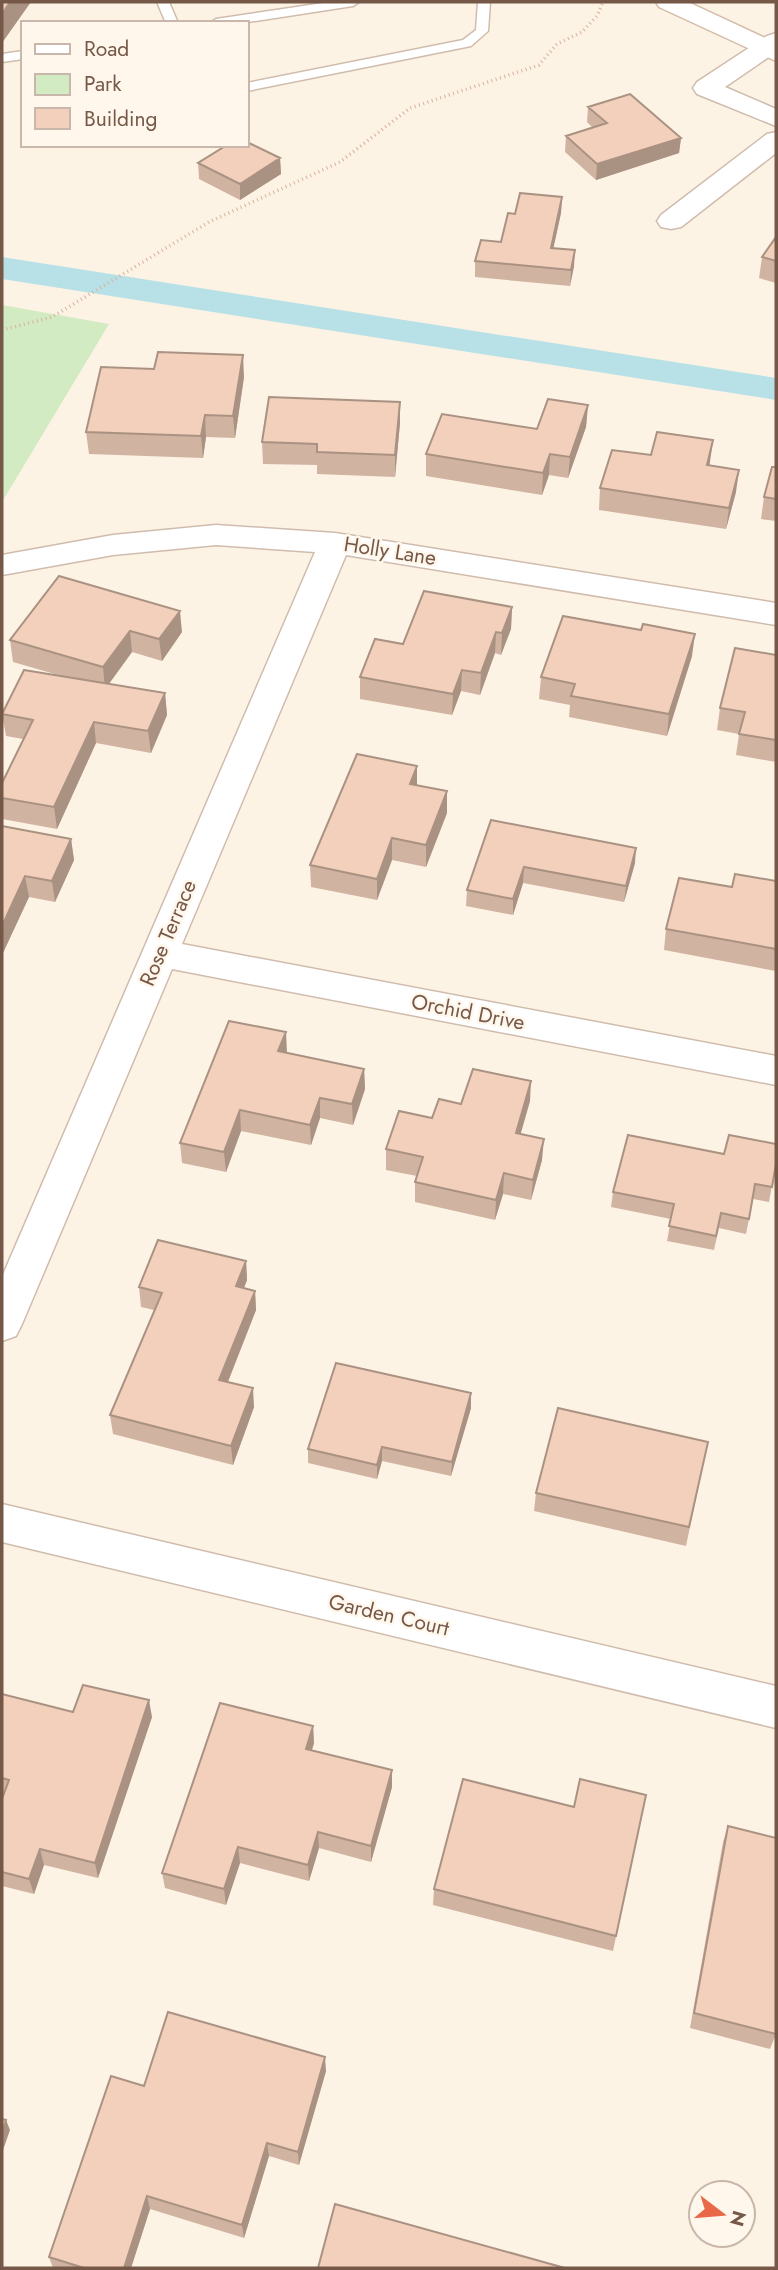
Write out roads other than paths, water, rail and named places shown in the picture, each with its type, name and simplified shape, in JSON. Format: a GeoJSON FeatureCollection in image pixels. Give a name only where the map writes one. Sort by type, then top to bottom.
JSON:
{"type":"FeatureCollection","features":[{"type":"Feature","properties":{"kind":"street"},"geometry":{"type":"LineString","coordinates":[[668,2],[773,47]]}},
{"type":"Feature","properties":{"kind":"street"},"geometry":{"type":"LineString","coordinates":[[773,47],[706,88],[776,118]]}},
{"type":"Feature","properties":{"kind":"street"},"geometry":{"type":"LineString","coordinates":[[671,221],[776,139]]}},
{"type":"Feature","properties":{"kind":"street","name":"Holly Lane"},"geometry":{"type":"LineString","coordinates":[[2,565],[113,545],[216,535],[335,542],[776,614]]}},
{"type":"Feature","properties":{"kind":"street","name":"Rose Terrace"},"geometry":{"type":"LineString","coordinates":[[2,1324],[335,542]]}},
{"type":"Feature","properties":{"kind":"street","name":"Orchid Drive"},"geometry":{"type":"LineString","coordinates":[[159,953],[776,1071]]}},
{"type":"Feature","properties":{"kind":"street","name":"Garden Court"},"geometry":{"type":"LineString","coordinates":[[2,1523],[776,1707]]}},
{"type":"Feature","properties":{"kind":"lane"},"geometry":{"type":"LineString","coordinates":[[163,2],[171,21]]}},
{"type":"Feature","properties":{"kind":"lane"},"geometry":{"type":"LineString","coordinates":[[229,21],[353,2]]}},
{"type":"Feature","properties":{"kind":"lane"},"geometry":{"type":"LineString","coordinates":[[248,87],[467,43],[482,31],[484,2]]}},
{"type":"Feature","properties":{"kind":"lane"},"geometry":{"type":"LineString","coordinates":[[2,58],[21,55]]}},
{"type":"Feature","properties":{"kind":"waterway"},"geometry":{"type":"LineString","coordinates":[[2,268],[776,389]]}}]}
